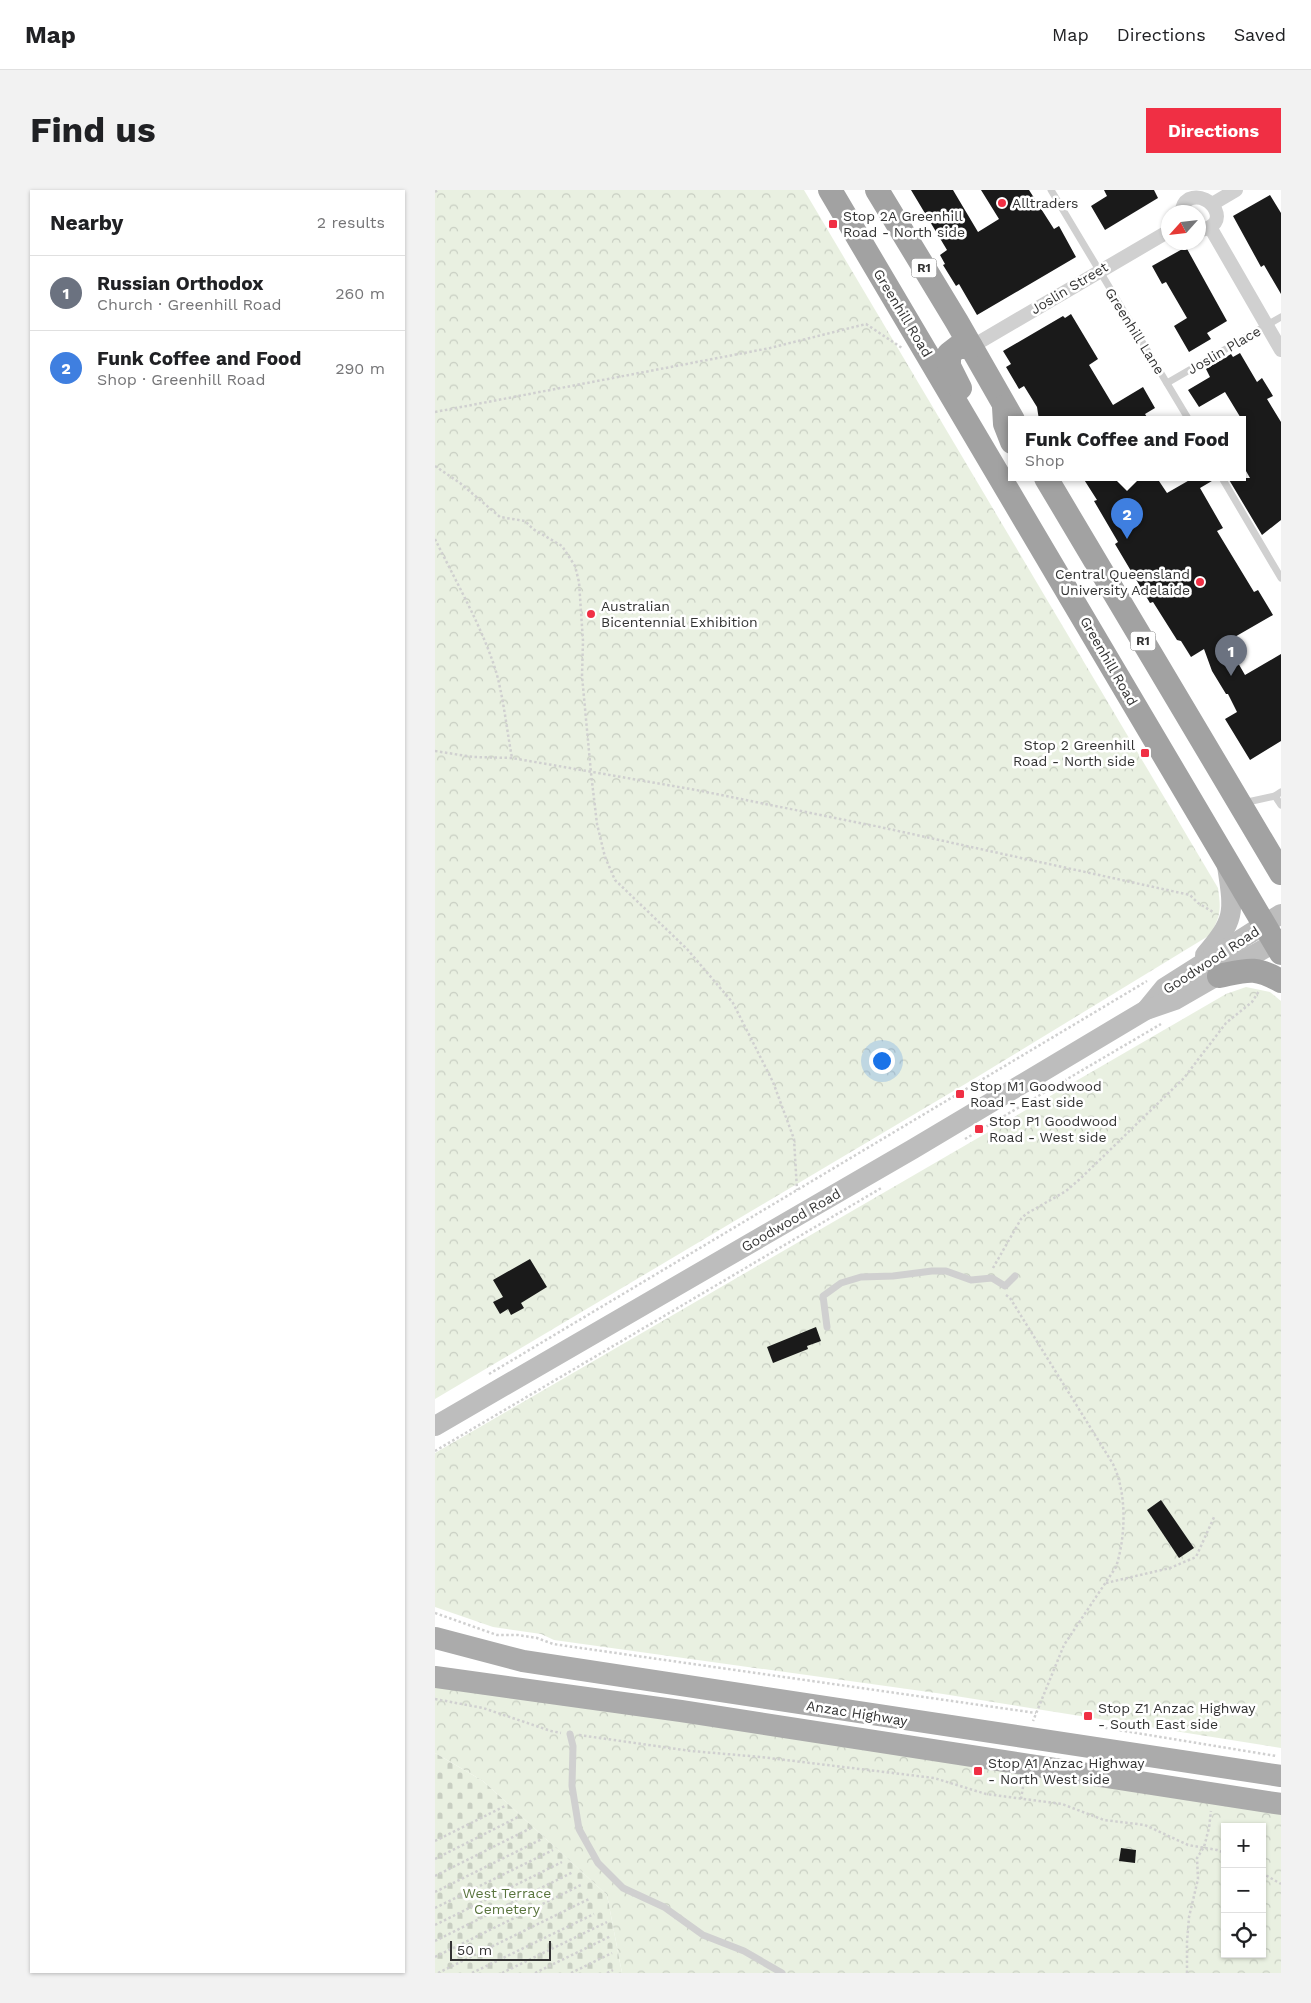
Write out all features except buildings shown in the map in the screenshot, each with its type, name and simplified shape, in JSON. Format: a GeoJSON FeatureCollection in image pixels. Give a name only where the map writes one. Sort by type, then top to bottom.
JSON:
{"type":"FeatureCollection","features":[{"type":"Feature","properties":{"kind":"highway","name":"Greenhill Road"},"geometry":{"type":"LineString","coordinates":[[830,190],[967,421],[1003,461]]}},
{"type":"Feature","properties":{"kind":"highway","name":"R1"},"geometry":{"type":"LineString","coordinates":[[877,190],[1009,413]]}},
{"type":"Feature","properties":{"kind":"highway"},"geometry":{"type":"LineString","coordinates":[[967,421],[961,389],[949,366],[949,354],[958,348],[971,347]]}},
{"type":"Feature","properties":{"kind":"highway"},"geometry":{"type":"LineString","coordinates":[[1008,432],[1005,424],[1009,413]]}},
{"type":"Feature","properties":{"kind":"highway","name":"Greenhill Road"},"geometry":{"type":"LineString","coordinates":[[1014,481],[1115,669],[1227,863],[1276,935]]}},
{"type":"Feature","properties":{"kind":"highway","name":"R1"},"geometry":{"type":"LineString","coordinates":[[1048,481],[1240,804],[1277,862]]}},
{"type":"Feature","properties":{"kind":"highway"},"geometry":{"type":"LineString","coordinates":[[1219,976],[1253,969],[1265,972],[1270,985]]}},
{"type":"Feature","properties":{"kind":"main road"},"geometry":{"type":"LineString","coordinates":[[1192,970],[1219,940],[1230,921],[1233,904],[1227,863]]}},
{"type":"Feature","properties":{"kind":"main road","name":"Goodwood Road"},"geometry":{"type":"LineString","coordinates":[[1146,1010],[1164,988],[1192,970],[1276,935]]}},
{"type":"Feature","properties":{"kind":"main road","name":"Goodwood Road"},"geometry":{"type":"LineString","coordinates":[[435,1426],[913,1149],[1146,1010],[1175,1000],[1219,976],[1276,935]]}},
{"type":"Feature","properties":{"kind":"main road","name":"Anzac Highway"},"geometry":{"type":"LineString","coordinates":[[435,1638],[523,1661],[1279,1769]]}},
{"type":"Feature","properties":{"kind":"main road","name":"Anzac Highway"},"geometry":{"type":"LineString","coordinates":[[435,1678],[711,1716],[1278,1804]]}},
{"type":"Feature","properties":{"kind":"main road"},"geometry":{"type":"LineString","coordinates":[[1278,1804],[1279,1769]]}},
{"type":"Feature","properties":{"kind":"street"},"geometry":{"type":"LineString","coordinates":[[1214,203],[1236,190]]}},
{"type":"Feature","properties":{"kind":"street"},"geometry":{"type":"LineString","coordinates":[[1184,205],[1189,193],[1204,195],[1214,203],[1217,208],[1216,218],[1206,227]]}},
{"type":"Feature","properties":{"kind":"street"},"geometry":{"type":"LineString","coordinates":[[1206,232],[1267,325],[1281,350]]}},
{"type":"Feature","properties":{"kind":"street","name":"Joslin Street"},"geometry":{"type":"LineString","coordinates":[[971,347],[1161,236]]}},
{"type":"Feature","properties":{"kind":"lane","name":"Greenhill Lane"},"geometry":{"type":"LineString","coordinates":[[1051,190],[1187,416]]}},
{"type":"Feature","properties":{"kind":"lane","name":"Joslin Place"},"geometry":{"type":"LineString","coordinates":[[1167,383],[1281,317]]}},
{"type":"Feature","properties":{"kind":"lane"},"geometry":{"type":"LineString","coordinates":[[1224,481],[1281,578]]}},
{"type":"Feature","properties":{"kind":"lane"},"geometry":{"type":"LineString","coordinates":[[1240,804],[1278,794],[1281,805]]}},
{"type":"Feature","properties":{"kind":"lane"},"geometry":{"type":"LineString","coordinates":[[827,1327],[823,1296],[841,1283],[861,1278],[893,1276],[932,1270],[946,1271],[971,1280],[992,1278],[1005,1286],[1015,1276]]}},
{"type":"Feature","properties":{"kind":"lane"},"geometry":{"type":"LineString","coordinates":[[570,1734],[573,1746],[572,1786],[579,1829],[598,1863],[623,1888],[664,1907],[703,1935],[744,1951],[782,1973]]}},
{"type":"Feature","properties":{"kind":"path"},"geometry":{"type":"LineString","coordinates":[[435,412],[770,348],[866,324],[906,352]]}},
{"type":"Feature","properties":{"kind":"path"},"geometry":{"type":"LineString","coordinates":[[435,466],[460,483],[499,517],[525,521],[533,529],[562,546],[575,566],[579,582],[583,641],[582,676],[591,773],[597,824],[605,857],[615,880],[687,949],[733,1003],[773,1082],[794,1139],[797,1190]]}},
{"type":"Feature","properties":{"kind":"path"},"geometry":{"type":"LineString","coordinates":[[435,539],[494,667],[503,703],[512,758]]}},
{"type":"Feature","properties":{"kind":"path"},"geometry":{"type":"LineString","coordinates":[[435,751],[473,757],[512,758],[797,809],[1190,895],[1208,910],[1216,913]]}},
{"type":"Feature","properties":{"kind":"path"},"geometry":{"type":"LineString","coordinates":[[485,1376],[1153,978]]}},
{"type":"Feature","properties":{"kind":"path"},"geometry":{"type":"LineString","coordinates":[[1033,1720],[1064,1645],[1116,1566],[1121,1553],[1123,1502],[1118,1475],[1093,1431],[1010,1298],[996,1288],[992,1278],[994,1266],[1021,1219],[1026,1214],[1072,1187],[1184,1078],[1220,1029],[1232,1016],[1270,985]]}},
{"type":"Feature","properties":{"kind":"path"},"geometry":{"type":"LineString","coordinates":[[957,1144],[1167,1020]]}},
{"type":"Feature","properties":{"kind":"path"},"geometry":{"type":"LineString","coordinates":[[435,1451],[889,1184]]}},
{"type":"Feature","properties":{"kind":"path"},"geometry":{"type":"LineString","coordinates":[[1106,1583],[1170,1568],[1196,1557],[1215,1515]]}},
{"type":"Feature","properties":{"kind":"path"},"geometry":{"type":"LineString","coordinates":[[435,1613],[497,1634],[537,1638],[553,1644],[1036,1713]]}},
{"type":"Feature","properties":{"kind":"path"},"geometry":{"type":"LineString","coordinates":[[435,1699],[483,1708],[551,1731],[691,1751],[761,1757],[935,1778],[986,1794],[1062,1804],[1104,1820],[1145,1825],[1188,1845],[1221,1852]]}},
{"type":"Feature","properties":{"kind":"path"},"geometry":{"type":"LineString","coordinates":[[1100,1727],[1279,1769]]}},
{"type":"Feature","properties":{"kind":"path"},"geometry":{"type":"LineString","coordinates":[[1021,1799],[1025,1777]]}},
{"type":"Feature","properties":{"kind":"path"},"geometry":{"type":"LineString","coordinates":[[1187,1973],[1189,1918],[1198,1879],[1197,1858],[1204,1847],[1209,1828],[1213,1794]]}},
{"type":"Feature","properties":{"kind":"path"},"geometry":{"type":"LineString","coordinates":[[435,1841],[505,1806]]}},
{"type":"Feature","properties":{"kind":"path"},"geometry":{"type":"LineString","coordinates":[[435,1858],[518,1817]]}},
{"type":"Feature","properties":{"kind":"path"},"geometry":{"type":"LineString","coordinates":[[435,1876],[531,1828]]}},
{"type":"Feature","properties":{"kind":"path"},"geometry":{"type":"LineString","coordinates":[[435,1892],[542,1839]]}},
{"type":"Feature","properties":{"kind":"path"},"geometry":{"type":"LineString","coordinates":[[435,1908],[553,1850]]}},
{"type":"Feature","properties":{"kind":"path"},"geometry":{"type":"LineString","coordinates":[[435,1925],[562,1862]]}},
{"type":"Feature","properties":{"kind":"path"},"geometry":{"type":"LineString","coordinates":[[435,1940],[573,1872]]}},
{"type":"Feature","properties":{"kind":"path"},"geometry":{"type":"LineString","coordinates":[[1266,1875],[1281,1884]]}},
{"type":"Feature","properties":{"kind":"path"},"geometry":{"type":"LineString","coordinates":[[435,1957],[581,1885]]}},
{"type":"Feature","properties":{"kind":"path"},"geometry":{"type":"LineString","coordinates":[[438,1973],[589,1899]]}},
{"type":"Feature","properties":{"kind":"path"},"geometry":{"type":"LineString","coordinates":[[472,1973],[595,1914]]}},
{"type":"Feature","properties":{"kind":"path"},"geometry":{"type":"LineString","coordinates":[[502,1973],[607,1922]]}},
{"type":"Feature","properties":{"kind":"path"},"geometry":{"type":"LineString","coordinates":[[535,1973],[611,1936]]}},
{"type":"Feature","properties":{"kind":"path"},"geometry":{"type":"LineString","coordinates":[[571,1973],[612,1953]]}},
{"type":"Feature","properties":{"kind":"path"},"geometry":{"type":"LineString","coordinates":[[607,1973],[613,1970]]}},
{"type":"Feature","properties":{"kind":"green space"},"geometry":{"type":"Polygon","coordinates":[[[435,190],[804,190],[1218,888],[1220,907],[1210,935],[977,1077],[435,1399],[435,190]]]}},
{"type":"Feature","properties":{"kind":"green space"},"geometry":{"type":"Polygon","coordinates":[[[1246,987],[1270,992],[1281,1001],[1281,1748],[943,1694],[554,1640],[541,1634],[493,1627],[435,1607],[435,1453],[1226,994],[1246,987]]]}},
{"type":"Feature","properties":{"kind":"green space"},"geometry":{"type":"Polygon","coordinates":[[[435,1687],[598,1709],[1281,1813],[1281,1973],[622,1973],[607,1895],[483,1781],[435,1753],[435,1687]]]}},
{"type":"Feature","properties":{"kind":"green space","name":"West Terrace Cemetery"},"geometry":{"type":"Polygon","coordinates":[[[435,1753],[483,1781],[607,1895],[622,1973],[435,1973],[435,1753]]]}},
{"type":"Feature","properties":{"kind":"place","name":"Alltraders"},"geometry":{"type":"Point","coordinates":[1002,203]}},
{"type":"Feature","properties":{"kind":"place","name":"Stop 2A Greenhill Road - North side"},"geometry":{"type":"Point","coordinates":[833,224]}},
{"type":"Feature","properties":{"kind":"place","name":"Funk Coffee and Food"},"geometry":{"type":"Point","coordinates":[1127,539]}},
{"type":"Feature","properties":{"kind":"place","name":"Central Queensland University Adelaide"},"geometry":{"type":"Point","coordinates":[1200,582]}},
{"type":"Feature","properties":{"kind":"place","name":"Australian Bicentennial Exhibition"},"geometry":{"type":"Point","coordinates":[591,614]}},
{"type":"Feature","properties":{"kind":"place","name":"Russian Orthodox"},"geometry":{"type":"Point","coordinates":[1231,676]}},
{"type":"Feature","properties":{"kind":"place","name":"Stop 2 Greenhill Road - North side"},"geometry":{"type":"Point","coordinates":[1145,753]}},
{"type":"Feature","properties":{"kind":"place","name":"Stop M1 Goodwood Road - East side"},"geometry":{"type":"Point","coordinates":[960,1094]}},
{"type":"Feature","properties":{"kind":"place","name":"Stop P1 Goodwood Road - West side"},"geometry":{"type":"Point","coordinates":[979,1129]}},
{"type":"Feature","properties":{"kind":"place","name":"Stop Z1 Anzac Highway - South East side"},"geometry":{"type":"Point","coordinates":[1088,1716]}},
{"type":"Feature","properties":{"kind":"place","name":"Stop A1 Anzac Highway - North West side"},"geometry":{"type":"Point","coordinates":[978,1771]}}]}
